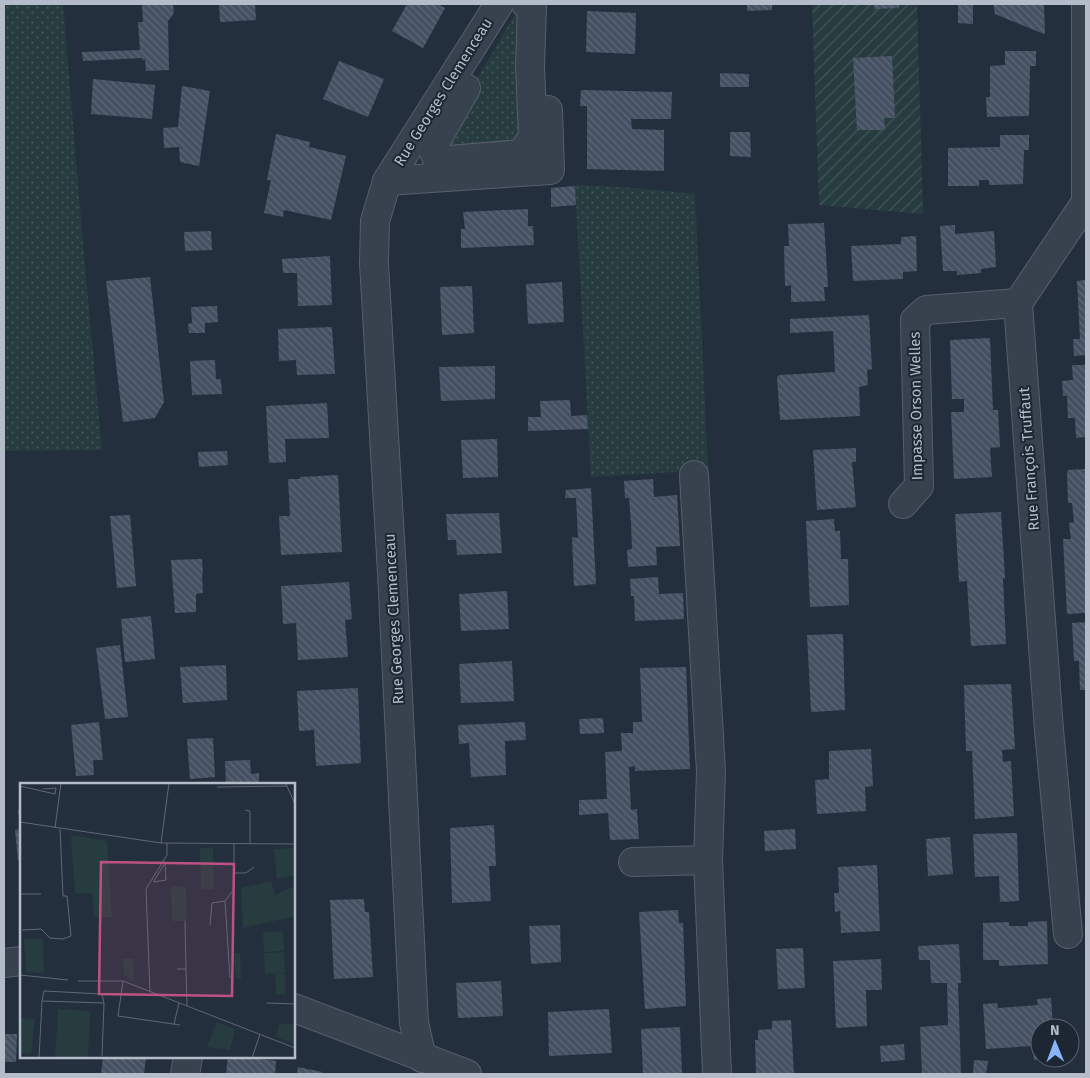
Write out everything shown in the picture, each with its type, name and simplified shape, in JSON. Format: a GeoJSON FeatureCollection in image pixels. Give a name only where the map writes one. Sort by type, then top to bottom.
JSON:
{"type":"FeatureCollection","features":[{"type":"Feature","properties":{"kind":"street","name":"Rue Georges Clemenceau"},"geometry":{"type":"LineString","coordinates":[[422,1058],[414,1023],[392,573],[374,263],[375,220],[387,181],[499,4]]}},
{"type":"Feature","properties":{"kind":"street","name":"Rue Georges Clemenceau"},"geometry":{"type":"LineString","coordinates":[[515,4],[513,4],[432,148],[438,160],[521,154],[533,137],[530,67],[532,7],[526,4]]}},
{"type":"Feature","properties":{"kind":"street","name":"Rue Georges Clemenceau"},"geometry":{"type":"LineString","coordinates":[[387,181],[550,170],[543,4]]}},
{"type":"Feature","properties":{"kind":"street"},"geometry":{"type":"LineString","coordinates":[[1018,303],[1086,202],[1086,4]]}},
{"type":"Feature","properties":{"kind":"street","name":"Impasse Orson Welles"},"geometry":{"type":"LineString","coordinates":[[903,504],[919,486],[915,320],[926,310],[1018,303]]}},
{"type":"Feature","properties":{"kind":"street","name":"Rue François Truffaut"},"geometry":{"type":"LineString","coordinates":[[1018,303],[1048,730],[1068,934]]}},
{"type":"Feature","properties":{"kind":"street"},"geometry":{"type":"LineString","coordinates":[[694,475],[711,772],[708,860],[717,1074]]}},
{"type":"Feature","properties":{"kind":"street"},"geometry":{"type":"LineString","coordinates":[[633,862],[708,860]]}},
{"type":"Feature","properties":{"kind":"street"},"geometry":{"type":"LineString","coordinates":[[4,963],[20,961]]}},
{"type":"Feature","properties":{"kind":"street"},"geometry":{"type":"LineString","coordinates":[[295,1008],[467,1074]]}},
{"type":"Feature","properties":{"kind":"street"},"geometry":{"type":"LineString","coordinates":[[185,1074],[188,1058]]}},
{"type":"Feature","properties":{"kind":"green space"},"geometry":{"type":"Polygon","coordinates":[[[4,4],[63,4],[102,450],[4,451],[4,4]]]}},
{"type":"Feature","properties":{"kind":"green space"},"geometry":{"type":"Polygon","coordinates":[[[812,4],[917,4],[923,214],[819,205],[812,4]]]}},
{"type":"Feature","properties":{"kind":"green space"},"geometry":{"type":"Polygon","coordinates":[[[523,11],[530,130],[512,150],[436,149],[515,14],[523,11]]]}},
{"type":"Feature","properties":{"kind":"green space"},"geometry":{"type":"Polygon","coordinates":[[[575,186],[695,194],[708,470],[591,477],[575,186]]]}},
{"type":"Feature","properties":{"kind":"building"},"geometry":{"type":"Polygon","coordinates":[[[142,4],[173,4],[174,13],[168,21],[169,70],[146,71],[145,59],[142,60],[142,58],[83,61],[82,52],[140,50],[138,22],[143,22],[142,4]]]}},
{"type":"Feature","properties":{"kind":"building"},"geometry":{"type":"Polygon","coordinates":[[[219,4],[255,4],[256,20],[220,22],[219,4]]]}},
{"type":"Feature","properties":{"kind":"building"},"geometry":{"type":"Polygon","coordinates":[[[407,4],[437,4],[445,8],[423,48],[392,31],[407,4]]]}},
{"type":"Feature","properties":{"kind":"building"},"geometry":{"type":"Polygon","coordinates":[[[747,4],[772,4],[772,10],[747,11],[747,4]]]}},
{"type":"Feature","properties":{"kind":"building"},"geometry":{"type":"Polygon","coordinates":[[[874,4],[899,4],[899,8],[874,9],[874,4]]]}},
{"type":"Feature","properties":{"kind":"building"},"geometry":{"type":"Polygon","coordinates":[[[958,4],[973,4],[973,24],[958,23],[958,4]]]}},
{"type":"Feature","properties":{"kind":"building"},"geometry":{"type":"Polygon","coordinates":[[[993,4],[1044,4],[1045,33],[995,14],[993,4]]]}},
{"type":"Feature","properties":{"kind":"building"},"geometry":{"type":"Polygon","coordinates":[[[587,11],[636,13],[635,54],[586,52],[587,11]]]}},
{"type":"Feature","properties":{"kind":"building"},"geometry":{"type":"Polygon","coordinates":[[[1005,51],[1036,51],[1036,66],[1030,66],[1029,116],[987,117],[986,97],[990,97],[990,66],[1005,65],[1005,51]]]}},
{"type":"Feature","properties":{"kind":"building"},"geometry":{"type":"Polygon","coordinates":[[[892,56],[895,118],[884,118],[885,130],[857,130],[853,58],[892,56]]]}},
{"type":"Feature","properties":{"kind":"building"},"geometry":{"type":"Polygon","coordinates":[[[339,61],[384,79],[368,117],[323,99],[339,61]]]}},
{"type":"Feature","properties":{"kind":"building"},"geometry":{"type":"Polygon","coordinates":[[[720,73],[749,74],[749,87],[720,87],[720,73]]]}},
{"type":"Feature","properties":{"kind":"building"},"geometry":{"type":"Polygon","coordinates":[[[93,79],[155,85],[152,119],[91,114],[93,79]]]}},
{"type":"Feature","properties":{"kind":"building"},"geometry":{"type":"Polygon","coordinates":[[[182,86],[210,91],[199,166],[180,162],[179,147],[164,148],[163,128],[178,127],[182,86]]]}},
{"type":"Feature","properties":{"kind":"building"},"geometry":{"type":"Polygon","coordinates":[[[581,90],[672,92],[671,119],[631,119],[632,129],[664,130],[664,171],[587,169],[587,106],[580,106],[581,90]]]}},
{"type":"Feature","properties":{"kind":"building"},"geometry":{"type":"Polygon","coordinates":[[[730,132],[750,132],[751,157],[730,156],[730,132]]]}},
{"type":"Feature","properties":{"kind":"building"},"geometry":{"type":"Polygon","coordinates":[[[276,134],[310,142],[309,147],[346,156],[331,220],[284,210],[283,217],[264,213],[271,180],[267,180],[276,134]]]}},
{"type":"Feature","properties":{"kind":"building"},"geometry":{"type":"Polygon","coordinates":[[[1000,135],[1029,135],[1029,150],[1024,150],[1023,184],[989,185],[989,180],[979,180],[979,186],[948,186],[948,148],[1000,147],[1000,135]]]}},
{"type":"Feature","properties":{"kind":"building"},"geometry":{"type":"Polygon","coordinates":[[[575,186],[576,205],[551,207],[551,188],[575,186]]]}},
{"type":"Feature","properties":{"kind":"building"},"geometry":{"type":"Polygon","coordinates":[[[528,209],[528,226],[533,226],[534,245],[461,248],[461,229],[465,229],[463,212],[528,209]]]}},
{"type":"Feature","properties":{"kind":"building"},"geometry":{"type":"Polygon","coordinates":[[[824,223],[828,287],[824,287],[825,301],[791,302],[791,285],[785,286],[784,246],[789,246],[788,224],[824,223]]]}},
{"type":"Feature","properties":{"kind":"building"},"geometry":{"type":"Polygon","coordinates":[[[955,225],[955,234],[994,231],[996,267],[981,269],[981,273],[957,275],[957,271],[943,271],[940,226],[955,225]]]}},
{"type":"Feature","properties":{"kind":"building"},"geometry":{"type":"Polygon","coordinates":[[[211,231],[212,250],[185,251],[184,232],[211,231]]]}},
{"type":"Feature","properties":{"kind":"building"},"geometry":{"type":"Polygon","coordinates":[[[916,236],[917,271],[903,272],[903,279],[853,281],[851,246],[901,244],[901,237],[916,236]]]}},
{"type":"Feature","properties":{"kind":"building"},"geometry":{"type":"Polygon","coordinates":[[[330,256],[332,305],[298,306],[297,273],[283,273],[282,259],[330,256]]]}},
{"type":"Feature","properties":{"kind":"building"},"geometry":{"type":"Polygon","coordinates":[[[150,277],[164,402],[155,418],[123,422],[106,281],[150,277]]]}},
{"type":"Feature","properties":{"kind":"building"},"geometry":{"type":"Polygon","coordinates":[[[1086,280],[1086,355],[1074,356],[1073,339],[1080,339],[1077,281],[1086,280]]]}},
{"type":"Feature","properties":{"kind":"building"},"geometry":{"type":"Polygon","coordinates":[[[562,282],[564,322],[528,324],[526,284],[562,282]]]}},
{"type":"Feature","properties":{"kind":"building"},"geometry":{"type":"Polygon","coordinates":[[[472,286],[474,333],[442,335],[440,287],[472,286]]]}},
{"type":"Feature","properties":{"kind":"building"},"geometry":{"type":"Polygon","coordinates":[[[217,306],[218,322],[205,323],[205,333],[189,333],[188,324],[192,323],[191,307],[217,306]]]}},
{"type":"Feature","properties":{"kind":"building"},"geometry":{"type":"Polygon","coordinates":[[[869,315],[872,369],[867,370],[868,385],[859,387],[860,416],[780,420],[777,377],[780,375],[835,372],[833,331],[790,333],[790,319],[869,315]]]}},
{"type":"Feature","properties":{"kind":"building"},"geometry":{"type":"Polygon","coordinates":[[[332,327],[335,374],[297,375],[296,360],[279,361],[278,329],[332,327]]]}},
{"type":"Feature","properties":{"kind":"building"},"geometry":{"type":"Polygon","coordinates":[[[990,338],[993,410],[998,410],[1000,447],[990,448],[992,477],[954,479],[951,412],[964,412],[964,399],[952,399],[950,340],[990,338]]]}},
{"type":"Feature","properties":{"kind":"building"},"geometry":{"type":"Polygon","coordinates":[[[215,360],[216,379],[221,379],[222,394],[192,395],[190,361],[215,360]]]}},
{"type":"Feature","properties":{"kind":"building"},"geometry":{"type":"Polygon","coordinates":[[[1072,365],[1086,365],[1086,437],[1076,438],[1075,418],[1068,418],[1067,396],[1063,396],[1062,381],[1073,380],[1072,365]]]}},
{"type":"Feature","properties":{"kind":"building"},"geometry":{"type":"Polygon","coordinates":[[[495,366],[495,399],[441,401],[439,367],[495,366]]]}},
{"type":"Feature","properties":{"kind":"building"},"geometry":{"type":"Polygon","coordinates":[[[570,400],[571,416],[587,415],[588,429],[528,431],[528,417],[541,417],[540,401],[570,400]]]}},
{"type":"Feature","properties":{"kind":"building"},"geometry":{"type":"Polygon","coordinates":[[[327,403],[329,438],[285,439],[286,462],[269,463],[266,406],[327,403]]]}},
{"type":"Feature","properties":{"kind":"building"},"geometry":{"type":"Polygon","coordinates":[[[497,439],[498,477],[463,478],[461,440],[497,439]]]}},
{"type":"Feature","properties":{"kind":"building"},"geometry":{"type":"Polygon","coordinates":[[[856,448],[856,462],[852,462],[856,507],[817,510],[813,450],[856,448]]]}},
{"type":"Feature","properties":{"kind":"building"},"geometry":{"type":"Polygon","coordinates":[[[227,451],[228,465],[199,467],[198,452],[227,451]]]}},
{"type":"Feature","properties":{"kind":"building"},"geometry":{"type":"Polygon","coordinates":[[[1086,469],[1086,613],[1067,614],[1063,539],[1071,539],[1069,523],[1074,522],[1072,503],[1068,503],[1067,472],[1068,470],[1086,469]]]}},
{"type":"Feature","properties":{"kind":"building"},"geometry":{"type":"Polygon","coordinates":[[[338,475],[342,552],[281,555],[279,516],[290,516],[288,479],[338,475]]]}},
{"type":"Feature","properties":{"kind":"building"},"geometry":{"type":"Polygon","coordinates":[[[653,479],[654,497],[677,495],[680,546],[656,547],[657,565],[628,567],[627,550],[632,549],[631,523],[629,498],[625,498],[624,481],[653,479]]]}},
{"type":"Feature","properties":{"kind":"building"},"geometry":{"type":"Polygon","coordinates":[[[591,488],[596,584],[574,586],[572,537],[578,538],[576,498],[565,498],[566,490],[591,488]]]}},
{"type":"Feature","properties":{"kind":"building"},"geometry":{"type":"Polygon","coordinates":[[[1001,512],[1006,644],[971,646],[967,581],[959,582],[955,514],[1001,512]]]}},
{"type":"Feature","properties":{"kind":"building"},"geometry":{"type":"Polygon","coordinates":[[[499,513],[502,553],[457,555],[456,540],[448,540],[446,514],[499,513]]]}},
{"type":"Feature","properties":{"kind":"building"},"geometry":{"type":"Polygon","coordinates":[[[130,515],[136,586],[117,588],[110,516],[130,515]]]}},
{"type":"Feature","properties":{"kind":"building"},"geometry":{"type":"Polygon","coordinates":[[[834,519],[835,531],[840,531],[841,559],[848,559],[849,605],[810,607],[806,521],[834,519]]]}},
{"type":"Feature","properties":{"kind":"building"},"geometry":{"type":"Polygon","coordinates":[[[202,559],[203,593],[196,594],[196,612],[175,613],[171,560],[202,559]]]}},
{"type":"Feature","properties":{"kind":"building"},"geometry":{"type":"Polygon","coordinates":[[[658,577],[659,594],[683,593],[684,619],[635,621],[634,596],[631,596],[630,579],[658,577]]]}},
{"type":"Feature","properties":{"kind":"building"},"geometry":{"type":"Polygon","coordinates":[[[349,582],[352,619],[345,620],[348,657],[298,660],[296,623],[283,624],[281,586],[349,582]]]}},
{"type":"Feature","properties":{"kind":"building"},"geometry":{"type":"Polygon","coordinates":[[[507,591],[509,629],[461,631],[459,594],[507,591]]]}},
{"type":"Feature","properties":{"kind":"building"},"geometry":{"type":"Polygon","coordinates":[[[151,616],[155,659],[125,662],[121,619],[151,616]]]}},
{"type":"Feature","properties":{"kind":"building"},"geometry":{"type":"Polygon","coordinates":[[[1086,622],[1086,690],[1080,690],[1079,661],[1074,661],[1072,623],[1086,622]]]}},
{"type":"Feature","properties":{"kind":"building"},"geometry":{"type":"Polygon","coordinates":[[[843,634],[845,710],[811,712],[807,635],[843,634]]]}},
{"type":"Feature","properties":{"kind":"building"},"geometry":{"type":"Polygon","coordinates":[[[120,645],[128,717],[105,719],[96,648],[120,645]]]}},
{"type":"Feature","properties":{"kind":"building"},"geometry":{"type":"Polygon","coordinates":[[[512,661],[514,701],[461,703],[459,664],[512,661]]]}},
{"type":"Feature","properties":{"kind":"building"},"geometry":{"type":"Polygon","coordinates":[[[226,665],[227,700],[183,703],[180,667],[226,665]]]}},
{"type":"Feature","properties":{"kind":"building"},"geometry":{"type":"Polygon","coordinates":[[[686,667],[690,769],[635,771],[635,766],[629,767],[631,810],[637,809],[639,839],[610,840],[608,813],[579,815],[579,800],[607,799],[605,752],[622,751],[621,733],[633,733],[633,722],[642,722],[640,668],[686,667]]]}},
{"type":"Feature","properties":{"kind":"building"},"geometry":{"type":"Polygon","coordinates":[[[1011,684],[1015,749],[1002,750],[1003,762],[1011,761],[1014,816],[975,819],[972,751],[966,751],[964,685],[1011,684]]]}},
{"type":"Feature","properties":{"kind":"building"},"geometry":{"type":"Polygon","coordinates":[[[358,688],[361,763],[316,766],[314,730],[299,731],[297,691],[358,688]]]}},
{"type":"Feature","properties":{"kind":"building"},"geometry":{"type":"Polygon","coordinates":[[[603,718],[604,733],[580,734],[579,719],[603,718]]]}},
{"type":"Feature","properties":{"kind":"building"},"geometry":{"type":"Polygon","coordinates":[[[99,722],[103,760],[93,760],[94,775],[76,776],[71,725],[99,722]]]}},
{"type":"Feature","properties":{"kind":"building"},"geometry":{"type":"Polygon","coordinates":[[[525,722],[526,740],[505,741],[506,775],[471,777],[469,743],[459,744],[458,725],[525,722]]]}},
{"type":"Feature","properties":{"kind":"building"},"geometry":{"type":"Polygon","coordinates":[[[213,738],[215,777],[190,779],[187,739],[213,738]]]}},
{"type":"Feature","properties":{"kind":"building"},"geometry":{"type":"Polygon","coordinates":[[[871,749],[873,786],[865,787],[866,811],[817,814],[815,780],[829,779],[829,751],[871,749]]]}},
{"type":"Feature","properties":{"kind":"building"},"geometry":{"type":"Polygon","coordinates":[[[250,760],[251,774],[259,773],[259,783],[226,783],[225,761],[250,760]]]}},
{"type":"Feature","properties":{"kind":"building"},"geometry":{"type":"Polygon","coordinates":[[[18,810],[20,810],[20,827],[18,810]]]}},
{"type":"Feature","properties":{"kind":"building"},"geometry":{"type":"Polygon","coordinates":[[[494,825],[496,866],[489,866],[491,901],[452,903],[450,828],[494,825]]]}},
{"type":"Feature","properties":{"kind":"building"},"geometry":{"type":"Polygon","coordinates":[[[20,829],[20,860],[18,861],[15,830],[20,829]]]}},
{"type":"Feature","properties":{"kind":"building"},"geometry":{"type":"Polygon","coordinates":[[[795,829],[796,849],[765,851],[764,831],[795,829]]]}},
{"type":"Feature","properties":{"kind":"building"},"geometry":{"type":"Polygon","coordinates":[[[1017,833],[1019,901],[1000,902],[999,876],[975,877],[973,834],[1017,833]]]}},
{"type":"Feature","properties":{"kind":"building"},"geometry":{"type":"Polygon","coordinates":[[[950,837],[953,874],[928,876],[926,839],[950,837]]]}},
{"type":"Feature","properties":{"kind":"building"},"geometry":{"type":"Polygon","coordinates":[[[877,865],[880,931],[841,933],[840,911],[835,912],[834,893],[839,893],[838,867],[877,865]]]}},
{"type":"Feature","properties":{"kind":"building"},"geometry":{"type":"Polygon","coordinates":[[[364,899],[365,912],[369,912],[373,977],[334,979],[330,900],[364,899]]]}},
{"type":"Feature","properties":{"kind":"building"},"geometry":{"type":"Polygon","coordinates":[[[678,910],[679,923],[683,923],[686,1006],[645,1009],[639,912],[678,910]]]}},
{"type":"Feature","properties":{"kind":"building"},"geometry":{"type":"Polygon","coordinates":[[[1047,921],[1048,964],[999,966],[999,960],[983,960],[983,923],[1009,922],[1009,926],[1028,926],[1028,922],[1047,921]]]}},
{"type":"Feature","properties":{"kind":"building"},"geometry":{"type":"Polygon","coordinates":[[[560,925],[561,962],[531,964],[529,926],[560,925]]]}},
{"type":"Feature","properties":{"kind":"building"},"geometry":{"type":"Polygon","coordinates":[[[959,944],[961,983],[958,983],[961,1074],[922,1074],[920,1027],[948,1025],[947,983],[931,983],[930,960],[919,960],[918,946],[959,944]]]}},
{"type":"Feature","properties":{"kind":"building"},"geometry":{"type":"Polygon","coordinates":[[[803,948],[805,988],[778,989],[776,949],[803,948]]]}},
{"type":"Feature","properties":{"kind":"building"},"geometry":{"type":"Polygon","coordinates":[[[881,959],[882,990],[866,990],[867,1026],[836,1028],[833,961],[881,959]]]}},
{"type":"Feature","properties":{"kind":"building"},"geometry":{"type":"Polygon","coordinates":[[[501,981],[503,1016],[458,1018],[456,983],[501,981]]]}},
{"type":"Feature","properties":{"kind":"building"},"geometry":{"type":"Polygon","coordinates":[[[1051,998],[1052,1018],[1030,1018],[1030,1046],[986,1049],[983,1004],[997,1003],[998,1008],[1038,1005],[1037,999],[1051,998]]]}},
{"type":"Feature","properties":{"kind":"building"},"geometry":{"type":"Polygon","coordinates":[[[609,1009],[612,1053],[549,1056],[548,1012],[609,1009]]]}},
{"type":"Feature","properties":{"kind":"building"},"geometry":{"type":"Polygon","coordinates":[[[791,1020],[794,1074],[756,1074],[755,1040],[758,1040],[758,1030],[772,1029],[772,1021],[791,1020]]]}},
{"type":"Feature","properties":{"kind":"building"},"geometry":{"type":"Polygon","coordinates":[[[680,1027],[682,1074],[643,1074],[641,1029],[680,1027]]]}},
{"type":"Feature","properties":{"kind":"building"},"geometry":{"type":"Polygon","coordinates":[[[4,1034],[17,1034],[16,1062],[4,1062],[4,1034]]]}},
{"type":"Feature","properties":{"kind":"building"},"geometry":{"type":"Polygon","coordinates":[[[904,1044],[905,1060],[881,1062],[880,1046],[904,1044]]]}},
{"type":"Feature","properties":{"kind":"building"},"geometry":{"type":"Polygon","coordinates":[[[103,1058],[146,1058],[144,1074],[101,1074],[103,1058]]]}},
{"type":"Feature","properties":{"kind":"building"},"geometry":{"type":"Polygon","coordinates":[[[228,1058],[252,1058],[276,1061],[275,1074],[226,1074],[228,1058]]]}},
{"type":"Feature","properties":{"kind":"building"},"geometry":{"type":"Polygon","coordinates":[[[974,1060],[988,1061],[986,1074],[973,1074],[974,1060]]]}},
{"type":"Feature","properties":{"kind":"building"},"geometry":{"type":"Polygon","coordinates":[[[298,1067],[322,1072],[322,1074],[297,1074],[298,1067]]]}}]}
